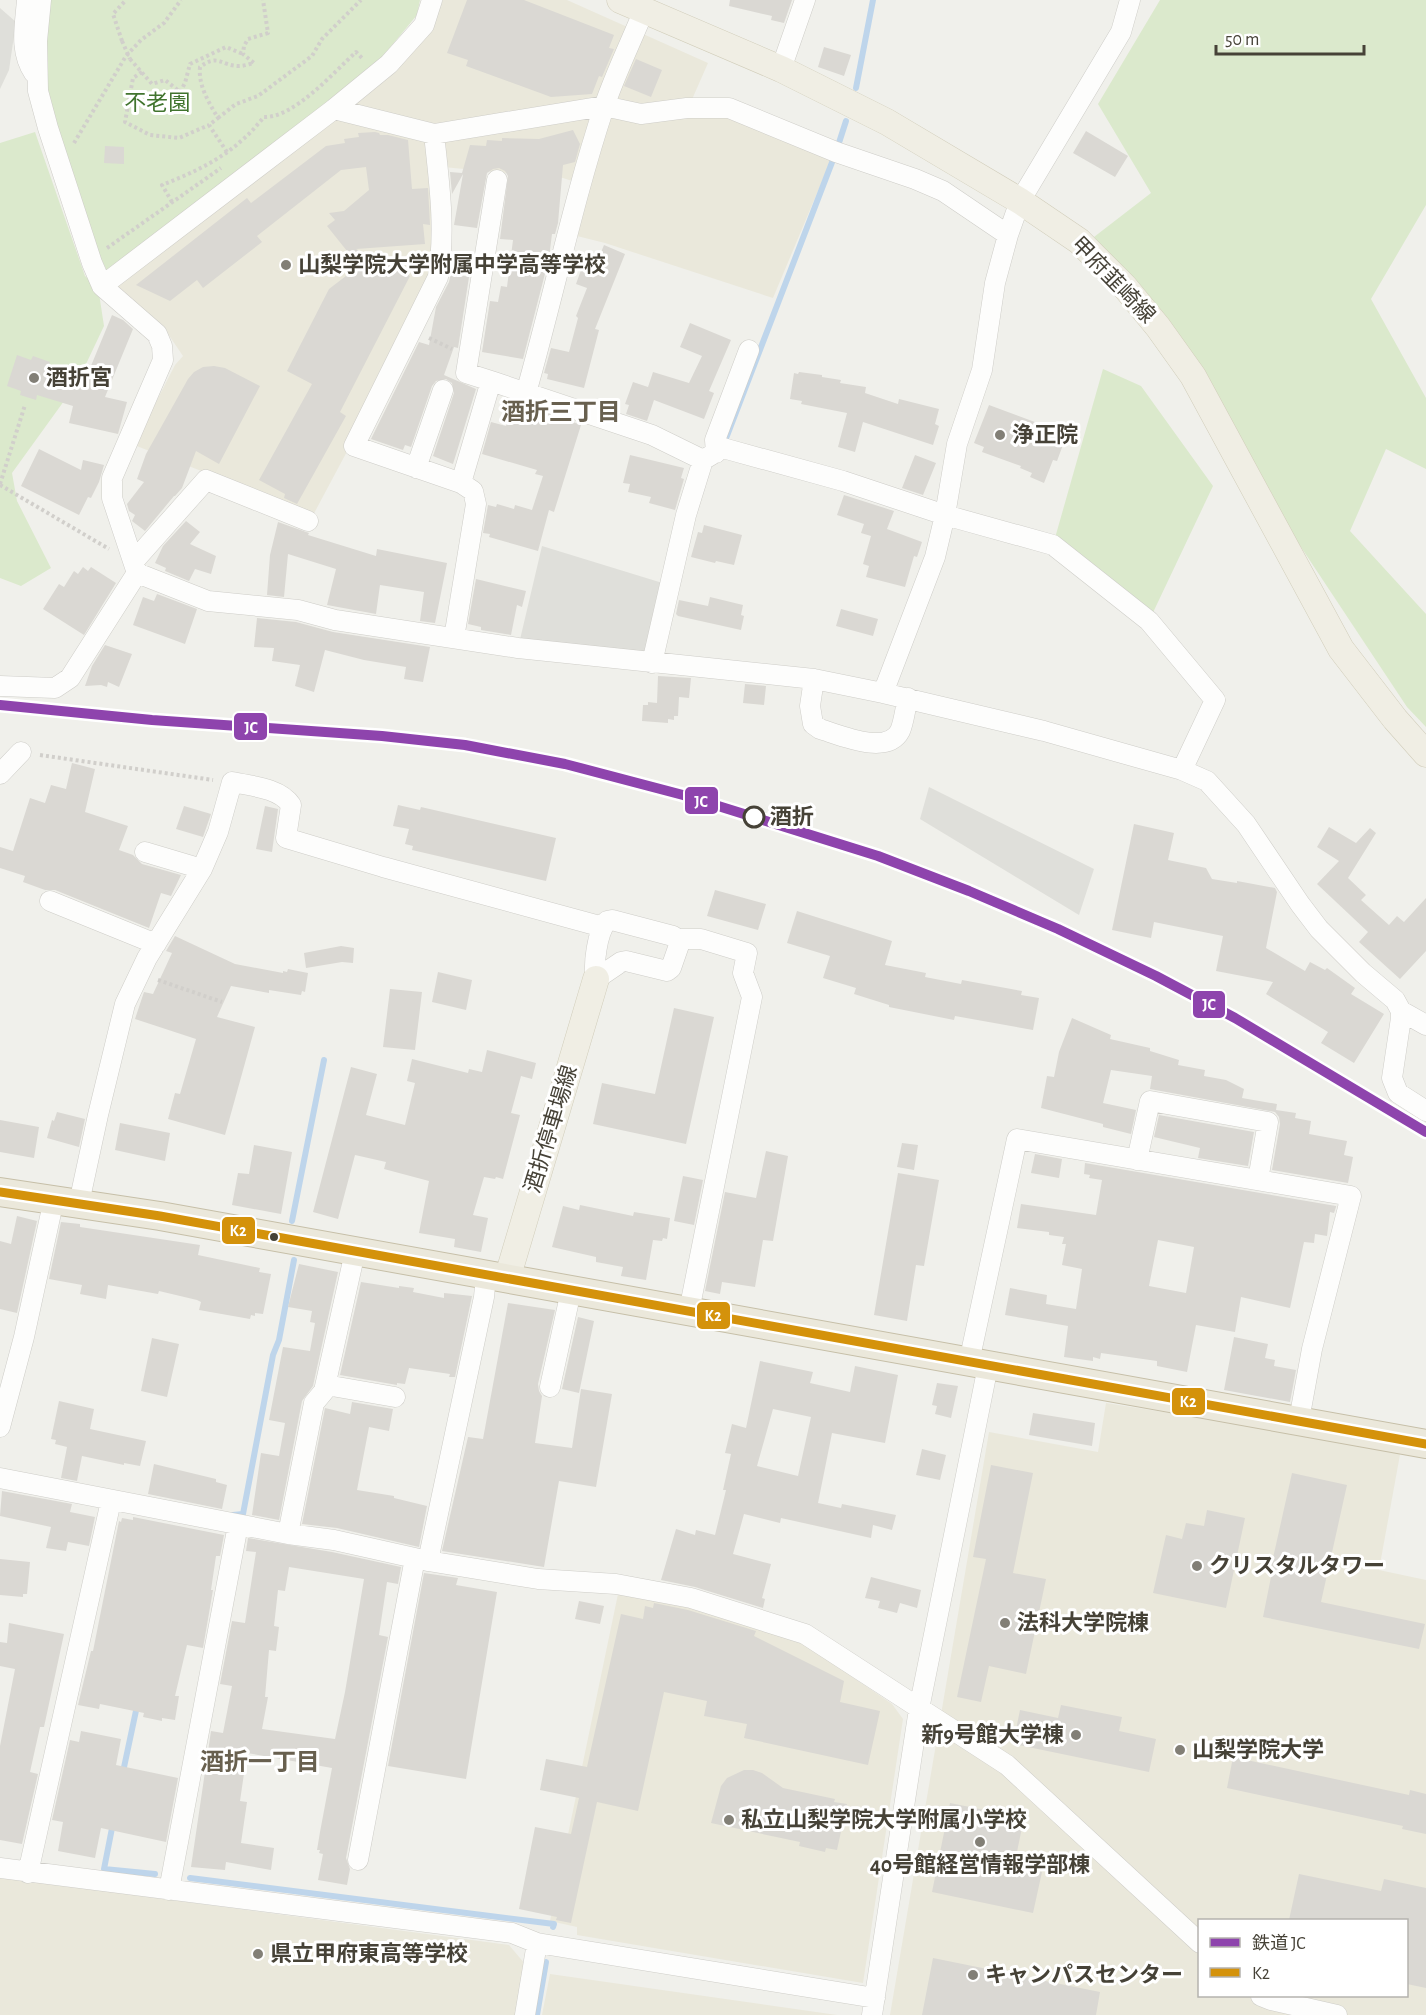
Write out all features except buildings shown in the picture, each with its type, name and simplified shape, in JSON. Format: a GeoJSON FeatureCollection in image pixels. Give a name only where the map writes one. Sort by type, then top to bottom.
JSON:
{"type":"FeatureCollection","features":[{"type":"Feature","properties":{"kind":"highway"},"geometry":{"type":"LineString","coordinates":[[0,1192],[66,1201],[689,1311],[1426,1444]]}},
{"type":"Feature","properties":{"kind":"main road","name":"甲府韮崎線"},"geometry":{"type":"LineString","coordinates":[[620,0],[781,69],[887,122],[1020,201],[1078,241],[1125,287],[1158,327],[1193,376],[1341,649],[1395,719],[1426,754]]}},
{"type":"Feature","properties":{"kind":"main road","name":"酒折停車場線"},"geometry":{"type":"LineString","coordinates":[[497,1278],[596,979]]}},
{"type":"Feature","properties":{"kind":"street"},"geometry":{"type":"LineString","coordinates":[[27,0],[23,49],[28,64],[38,78]]}},
{"type":"Feature","properties":{"kind":"street"},"geometry":{"type":"LineString","coordinates":[[41,0],[37,41],[38,91],[92,263],[102,286],[157,334],[162,346],[163,360],[112,478],[112,498],[135,566],[208,601],[298,610],[335,620],[518,648],[814,679],[908,698],[1044,731],[1182,770],[1207,781],[1246,824],[1319,929],[1363,973],[1395,1000],[1401,1011],[1426,1025]]}},
{"type":"Feature","properties":{"kind":"street"},"geometry":{"type":"LineString","coordinates":[[102,286],[334,109],[389,64],[424,25],[432,0]]}},
{"type":"Feature","properties":{"kind":"street"},"geometry":{"type":"LineString","coordinates":[[781,69],[805,0]]}},
{"type":"Feature","properties":{"kind":"street"},"geometry":{"type":"LineString","coordinates":[[884,693],[935,557],[957,444],[982,370],[994,283],[1020,201],[1121,32],[1130,0]]}},
{"type":"Feature","properties":{"kind":"street"},"geometry":{"type":"LineString","coordinates":[[526,393],[549,312],[560,260],[604,106],[644,10]]}},
{"type":"Feature","properties":{"kind":"street"},"geometry":{"type":"LineString","coordinates":[[334,109],[434,134],[604,106],[641,114],[687,108],[729,108],[836,152],[943,191],[1008,235]]}},
{"type":"Feature","properties":{"kind":"street"},"geometry":{"type":"LineString","coordinates":[[434,134],[442,228],[442,256],[438,277],[354,446],[461,483],[472,491],[476,504],[454,638]]}},
{"type":"Feature","properties":{"kind":"street"},"geometry":{"type":"LineString","coordinates":[[497,180],[466,373],[709,456],[723,448],[843,481],[945,515],[1053,545],[1149,621],[1215,700],[1182,770]]}},
{"type":"Feature","properties":{"kind":"street"},"geometry":{"type":"LineString","coordinates":[[652,663],[686,515],[749,350]]}},
{"type":"Feature","properties":{"kind":"street"},"geometry":{"type":"LineString","coordinates":[[461,483],[490,381]]}},
{"type":"Feature","properties":{"kind":"street"},"geometry":{"type":"LineString","coordinates":[[416,468],[443,390]]}},
{"type":"Feature","properties":{"kind":"street"},"geometry":{"type":"LineString","coordinates":[[0,686],[55,688],[70,678],[135,566],[206,480],[308,521]]}},
{"type":"Feature","properties":{"kind":"street"},"geometry":{"type":"LineString","coordinates":[[814,679],[810,706],[813,724],[820,729],[877,744],[887,742],[900,731],[908,698]]}},
{"type":"Feature","properties":{"kind":"street"},"geometry":{"type":"LineString","coordinates":[[0,774],[21,752]]}},
{"type":"Feature","properties":{"kind":"street"},"geometry":{"type":"LineString","coordinates":[[0,1427],[24,1337],[66,1201],[98,1115],[125,1004],[156,944],[201,869],[218,832],[232,782],[261,788],[286,798],[291,806],[286,838],[603,927]]}},
{"type":"Feature","properties":{"kind":"street"},"geometry":{"type":"LineString","coordinates":[[145,852],[201,869]]}},
{"type":"Feature","properties":{"kind":"street"},"geometry":{"type":"LineString","coordinates":[[50,902],[156,944]]}},
{"type":"Feature","properties":{"kind":"street"},"geometry":{"type":"LineString","coordinates":[[678,939],[674,964],[667,971],[621,962],[596,979],[593,965],[603,927],[607,921],[612,920],[678,939],[701,939],[747,952],[743,973],[752,997],[689,1311]]}},
{"type":"Feature","properties":{"kind":"street"},"geometry":{"type":"LineString","coordinates":[[1401,1011],[1392,1078],[1398,1093],[1426,1111]]}},
{"type":"Feature","properties":{"kind":"street"},"geometry":{"type":"LineString","coordinates":[[1137,1160],[1150,1101],[1268,1122],[1258,1180]]}},
{"type":"Feature","properties":{"kind":"street"},"geometry":{"type":"LineString","coordinates":[[0,1868],[512,1933],[537,1943],[873,2006],[920,1709],[1017,1139],[1351,1196],[1312,1349],[1299,1420]]}},
{"type":"Feature","properties":{"kind":"street"},"geometry":{"type":"LineString","coordinates":[[288,1534],[314,1403],[326,1385],[355,1252]]}},
{"type":"Feature","properties":{"kind":"street"},"geometry":{"type":"LineString","coordinates":[[358,1860],[422,1560],[484,1298],[497,1278]]}},
{"type":"Feature","properties":{"kind":"street"},"geometry":{"type":"LineString","coordinates":[[550,1387],[571,1291]]}},
{"type":"Feature","properties":{"kind":"street"},"geometry":{"type":"LineString","coordinates":[[326,1385],[395,1397]]}},
{"type":"Feature","properties":{"kind":"street"},"geometry":{"type":"LineString","coordinates":[[0,1478],[178,1514],[334,1540],[422,1560],[538,1579],[616,1584],[691,1598],[805,1634],[1007,1765],[1198,1941]]}},
{"type":"Feature","properties":{"kind":"street"},"geometry":{"type":"LineString","coordinates":[[28,1873],[111,1501]]}},
{"type":"Feature","properties":{"kind":"street"},"geometry":{"type":"LineString","coordinates":[[170,1890],[238,1525]]}},
{"type":"Feature","properties":{"kind":"street"},"geometry":{"type":"LineString","coordinates":[[525,2015],[537,1943]]}},
{"type":"Feature","properties":{"kind":"street"},"geometry":{"type":"LineString","coordinates":[[1264,1997],[1271,2001],[1337,2015]]}},
{"type":"Feature","properties":{"kind":"path"},"geometry":{"type":"LineString","coordinates":[[126,0],[113,14],[130,59],[152,84],[165,80],[180,92],[190,64],[226,47],[243,54],[254,63],[237,66],[218,59],[207,61],[200,67],[199,76],[208,101],[218,118]]}},
{"type":"Feature","properties":{"kind":"path"},"geometry":{"type":"LineString","coordinates":[[57,156],[73,143],[126,56],[141,40],[164,23],[181,0]]}},
{"type":"Feature","properties":{"kind":"path"},"geometry":{"type":"LineString","coordinates":[[243,54],[248,39],[268,33],[263,0]]}},
{"type":"Feature","properties":{"kind":"path"},"geometry":{"type":"LineString","coordinates":[[142,72],[134,78],[124,122],[150,135],[179,138],[209,125],[236,104],[258,96],[274,85],[312,56],[322,39],[361,0]]}},
{"type":"Feature","properties":{"kind":"path"},"geometry":{"type":"LineString","coordinates":[[172,202],[162,185],[184,176],[226,152],[242,141],[264,117],[275,117],[302,100],[356,52],[363,59]]}},
{"type":"Feature","properties":{"kind":"path"},"geometry":{"type":"LineString","coordinates":[[357,65],[370,53]]}},
{"type":"Feature","properties":{"kind":"path"},"geometry":{"type":"LineString","coordinates":[[209,125],[226,152]]}},
{"type":"Feature","properties":{"kind":"path"},"geometry":{"type":"LineString","coordinates":[[92,263],[99,254],[225,166]]}},
{"type":"Feature","properties":{"kind":"path"},"geometry":{"type":"LineString","coordinates":[[412,330],[469,357]]}},
{"type":"Feature","properties":{"kind":"path"},"geometry":{"type":"LineString","coordinates":[[25,405],[0,485],[135,566]]}},
{"type":"Feature","properties":{"kind":"path"},"geometry":{"type":"LineString","coordinates":[[21,752],[232,782]]}},
{"type":"Feature","properties":{"kind":"path"},"geometry":{"type":"LineString","coordinates":[[140,974],[222,1002]]}},
{"type":"Feature","properties":{"kind":"shaded area","name":"山梨学院大学附属中学高等学校"},"geometry":{"type":"Polygon","coordinates":[[[443,0],[567,0],[708,63],[690,104],[722,110],[833,155],[773,298],[605,243],[573,235],[587,186],[563,178],[432,166],[434,273],[351,444],[311,519],[204,472],[134,445],[175,365],[183,356],[164,328],[118,288],[124,274],[336,120],[420,44],[443,0]]]}},
{"type":"Feature","properties":{"kind":"shaded area"},"geometry":{"type":"Polygon","coordinates":[[[0,8],[16,22],[9,70],[0,89],[0,8]]]}},
{"type":"Feature","properties":{"kind":"shaded area"},"geometry":{"type":"Polygon","coordinates":[[[542,546],[669,585],[652,663],[518,648],[542,546]]]}},
{"type":"Feature","properties":{"kind":"shaded area"},"geometry":{"type":"Polygon","coordinates":[[[929,787],[1094,869],[1079,915],[920,819],[929,787]]]}},
{"type":"Feature","properties":{"kind":"shaded area","name":"山梨学院大学"},"geometry":{"type":"Polygon","coordinates":[[[1106,1403],[1401,1449],[1379,1570],[1426,1580],[1426,2015],[890,2015],[989,1432],[1098,1452],[1106,1403]]]}},
{"type":"Feature","properties":{"kind":"shaded area","name":"私立山梨学院大学附属小学校"},"geometry":{"type":"Polygon","coordinates":[[[618,1594],[693,1608],[806,1645],[892,1704],[903,1719],[863,1983],[577,1935],[577,1927],[550,1921],[618,1594]]]}},
{"type":"Feature","properties":{"kind":"shaded area","name":"県立甲府東高等学校"},"geometry":{"type":"Polygon","coordinates":[[[0,1877],[509,1945],[525,1964],[515,2015],[0,2015],[0,1877]]]}},
{"type":"Feature","properties":{"kind":"shaded area"},"geometry":{"type":"Polygon","coordinates":[[[550,1974],[837,2015],[542,2015],[550,1974]]]}},
{"type":"Feature","properties":{"kind":"green space","name":"不老園"},"geometry":{"type":"Polygon","coordinates":[[[48,0],[420,0],[417,15],[373,68],[107,271],[99,254],[45,87],[48,0]]]}},
{"type":"Feature","properties":{"kind":"green space"},"geometry":{"type":"Polygon","coordinates":[[[1160,0],[1426,0],[1426,205],[1371,299],[1426,398],[1426,469],[1386,449],[1350,531],[1426,614],[1426,727],[1407,707],[1094,237],[1151,193],[1098,104],[1160,0]]]}},
{"type":"Feature","properties":{"kind":"green space"},"geometry":{"type":"Polygon","coordinates":[[[35,132],[85,276],[98,287],[104,326],[77,383],[12,473],[17,501],[51,568],[21,586],[0,578],[0,143],[35,132]]]}},
{"type":"Feature","properties":{"kind":"green space"},"geometry":{"type":"Polygon","coordinates":[[[1103,369],[1141,386],[1213,486],[1149,621],[1053,545],[1103,369]]]}},
{"type":"Feature","properties":{"kind":"waterway"},"geometry":{"type":"LineString","coordinates":[[856,88],[873,0]]}},
{"type":"Feature","properties":{"kind":"waterway"},"geometry":{"type":"LineString","coordinates":[[725,441],[846,121]]}},
{"type":"Feature","properties":{"kind":"waterway"},"geometry":{"type":"LineString","coordinates":[[292,1221],[324,1060]]}},
{"type":"Feature","properties":{"kind":"waterway"},"geometry":{"type":"LineString","coordinates":[[233,1515],[243,1514],[273,1355],[279,1340],[294,1260]]}},
{"type":"Feature","properties":{"kind":"waterway"},"geometry":{"type":"LineString","coordinates":[[123,1772],[137,1706]]}},
{"type":"Feature","properties":{"kind":"waterway"},"geometry":{"type":"LineString","coordinates":[[113,1823],[104,1869],[155,1874]]}},
{"type":"Feature","properties":{"kind":"waterway"},"geometry":{"type":"LineString","coordinates":[[190,1878],[554,1924],[553,1927]]}},
{"type":"Feature","properties":{"kind":"waterway"},"geometry":{"type":"LineString","coordinates":[[537,2015],[546,1962]]}},
{"type":"Feature","properties":{"kind":"rail line","name":"JC"},"geometry":{"type":"LineString","coordinates":[[0,705],[152,720],[382,736],[465,745],[565,764],[683,795],[878,856],[1058,929],[1156,976],[1235,1018],[1426,1132]]}},
{"type":"Feature","properties":{"kind":"transit line","name":"K2"},"geometry":{"type":"LineString","coordinates":[[0,1192],[160,1216],[1426,1444]]}},
{"type":"Feature","properties":{"kind":"place","name":"山梨学院大学附属中学高等学校"},"geometry":{"type":"Point","coordinates":[286,265]}},
{"type":"Feature","properties":{"kind":"place","name":"酒折宮"},"geometry":{"type":"Point","coordinates":[34,378]}},
{"type":"Feature","properties":{"kind":"place","name":"浄正院"},"geometry":{"type":"Point","coordinates":[1000,435]}},
{"type":"Feature","properties":{"kind":"place","name":"酒折"},"geometry":{"type":"Point","coordinates":[754,817]}},
{"type":"Feature","properties":{"kind":"place","name":"クリスタルタワー"},"geometry":{"type":"Point","coordinates":[1197,1566]}},
{"type":"Feature","properties":{"kind":"place","name":"法科大学院棟"},"geometry":{"type":"Point","coordinates":[1005,1623]}},
{"type":"Feature","properties":{"kind":"place","name":"新9号館大学棟"},"geometry":{"type":"Point","coordinates":[1076,1735]}},
{"type":"Feature","properties":{"kind":"place","name":"山梨学院大学"},"geometry":{"type":"Point","coordinates":[1180,1750]}},
{"type":"Feature","properties":{"kind":"place","name":"私立山梨学院大学附属小学校"},"geometry":{"type":"Point","coordinates":[729,1820]}},
{"type":"Feature","properties":{"kind":"place","name":"40号館経営情報学部棟"},"geometry":{"type":"Point","coordinates":[980,1842]}},
{"type":"Feature","properties":{"kind":"place","name":"県立甲府東高等学校"},"geometry":{"type":"Point","coordinates":[258,1954]}},
{"type":"Feature","properties":{"kind":"place","name":"キャンパスセンター"},"geometry":{"type":"Point","coordinates":[973,1975]}},
{"type":"Feature","properties":{"kind":"district","name":"酒折三丁目"},"geometry":{"type":"Point","coordinates":[561,413]}},
{"type":"Feature","properties":{"kind":"district","name":"酒折一丁目"},"geometry":{"type":"Point","coordinates":[260,1763]}}]}
